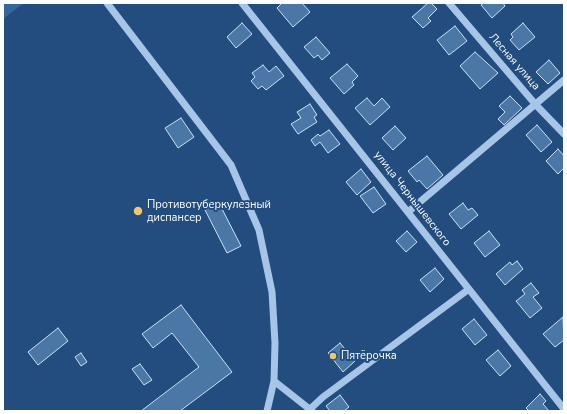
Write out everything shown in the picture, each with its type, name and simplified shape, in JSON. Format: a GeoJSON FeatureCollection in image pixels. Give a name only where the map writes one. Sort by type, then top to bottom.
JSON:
{"type":"FeatureCollection","features":[{"type":"Feature","properties":{"kind":"street"},"geometry":{"type":"LineString","coordinates":[[107,3],[231,165],[260,230],[272,292],[275,343],[274,381],[267,411]]}},
{"type":"Feature","properties":{"kind":"street","name":"улица Чернышевского"},"geometry":{"type":"LineString","coordinates":[[242,3],[564,409]]}},
{"type":"Feature","properties":{"kind":"street","name":"Лесная улица"},"geometry":{"type":"LineString","coordinates":[[449,3],[536,104],[564,134]]}},
{"type":"Feature","properties":{"kind":"street"},"geometry":{"type":"LineString","coordinates":[[408,212],[564,80]]}},
{"type":"Feature","properties":{"kind":"street"},"geometry":{"type":"LineString","coordinates":[[274,381],[310,410],[469,289]]}},
{"type":"Feature","properties":{"kind":"shaded area"},"geometry":{"type":"Polygon","coordinates":[[[3,3],[24,3],[3,19],[3,3]]]}},
{"type":"Feature","properties":{"kind":"building"},"geometry":{"type":"Polygon","coordinates":[[[282,3],[302,3],[310,12],[293,27],[277,8],[282,3]]]}},
{"type":"Feature","properties":{"kind":"building"},"geometry":{"type":"Polygon","coordinates":[[[428,3],[431,3],[437,9],[428,18],[431,21],[423,28],[412,17],[428,3]]]}},
{"type":"Feature","properties":{"kind":"building"},"geometry":{"type":"Polygon","coordinates":[[[484,3],[503,3],[505,6],[492,18],[481,5],[484,3]]]}},
{"type":"Feature","properties":{"kind":"building"},"geometry":{"type":"Polygon","coordinates":[[[242,23],[252,34],[236,48],[227,37],[242,23]]]}},
{"type":"Feature","properties":{"kind":"building"},"geometry":{"type":"Polygon","coordinates":[[[523,23],[535,37],[519,50],[510,40],[513,37],[511,34],[523,23]]]}},
{"type":"Feature","properties":{"kind":"building"},"geometry":{"type":"Polygon","coordinates":[[[455,26],[467,41],[449,55],[437,40],[455,26]]]}},
{"type":"Feature","properties":{"kind":"building"},"geometry":{"type":"Polygon","coordinates":[[[316,37],[330,53],[322,60],[318,55],[314,58],[304,47],[316,37]]]}},
{"type":"Feature","properties":{"kind":"building"},"geometry":{"type":"Polygon","coordinates":[[[475,52],[498,73],[480,89],[460,66],[475,52]]]}},
{"type":"Feature","properties":{"kind":"building"},"geometry":{"type":"Polygon","coordinates":[[[549,60],[560,73],[548,84],[536,72],[549,60]]]}},
{"type":"Feature","properties":{"kind":"building"},"geometry":{"type":"Polygon","coordinates":[[[347,64],[358,76],[352,82],[354,85],[344,94],[330,78],[347,64]]]}},
{"type":"Feature","properties":{"kind":"building"},"geometry":{"type":"Polygon","coordinates":[[[263,65],[269,72],[276,66],[284,76],[266,90],[262,86],[258,89],[251,81],[255,77],[252,73],[263,65]]]}},
{"type":"Feature","properties":{"kind":"building"},"geometry":{"type":"Polygon","coordinates":[[[510,96],[522,108],[504,125],[498,119],[505,112],[499,106],[510,96]]]}},
{"type":"Feature","properties":{"kind":"building"},"geometry":{"type":"Polygon","coordinates":[[[367,98],[374,106],[382,98],[390,107],[370,125],[355,108],[367,98]]]}},
{"type":"Feature","properties":{"kind":"building"},"geometry":{"type":"Polygon","coordinates":[[[310,104],[317,115],[314,117],[317,122],[298,134],[291,124],[301,118],[297,112],[310,104]]]}},
{"type":"Feature","properties":{"kind":"building"},"geometry":{"type":"Polygon","coordinates":[[[181,118],[194,137],[178,148],[165,128],[181,118]]]}},
{"type":"Feature","properties":{"kind":"building"},"geometry":{"type":"Polygon","coordinates":[[[537,125],[552,142],[541,152],[526,135],[537,125]]]}},
{"type":"Feature","properties":{"kind":"building"},"geometry":{"type":"Polygon","coordinates":[[[395,126],[406,138],[393,150],[382,138],[395,126]]]}},
{"type":"Feature","properties":{"kind":"building"},"geometry":{"type":"Polygon","coordinates":[[[329,130],[340,144],[328,153],[320,142],[315,146],[311,140],[318,134],[320,136],[329,130]]]}},
{"type":"Feature","properties":{"kind":"building"},"geometry":{"type":"Polygon","coordinates":[[[558,149],[564,156],[564,168],[558,174],[546,161],[558,149]]]}},
{"type":"Feature","properties":{"kind":"building"},"geometry":{"type":"Polygon","coordinates":[[[427,156],[443,175],[427,189],[419,180],[417,182],[408,171],[427,156]]]}},
{"type":"Feature","properties":{"kind":"building"},"geometry":{"type":"Polygon","coordinates":[[[361,169],[371,182],[357,195],[346,182],[361,169]]]}},
{"type":"Feature","properties":{"kind":"building"},"geometry":{"type":"Polygon","coordinates":[[[374,187],[386,204],[373,213],[360,196],[374,187]]]}},
{"type":"Feature","properties":{"kind":"building"},"geometry":{"type":"Polygon","coordinates":[[[219,203],[241,246],[227,253],[205,210],[219,203]]]}},
{"type":"Feature","properties":{"kind":"building"},"geometry":{"type":"Polygon","coordinates":[[[463,203],[468,210],[472,208],[478,215],[461,229],[449,214],[463,203]]]}},
{"type":"Feature","properties":{"kind":"building"},"geometry":{"type":"Polygon","coordinates":[[[407,231],[417,242],[406,252],[396,241],[407,231]]]}},
{"type":"Feature","properties":{"kind":"building"},"geometry":{"type":"Polygon","coordinates":[[[489,231],[500,245],[485,257],[474,243],[489,231]]]}},
{"type":"Feature","properties":{"kind":"building"},"geometry":{"type":"Polygon","coordinates":[[[517,261],[523,269],[505,285],[496,274],[510,262],[512,265],[517,261]]]}},
{"type":"Feature","properties":{"kind":"building"},"geometry":{"type":"Polygon","coordinates":[[[435,268],[444,279],[430,292],[420,280],[435,268]]]}},
{"type":"Feature","properties":{"kind":"building"},"geometry":{"type":"Polygon","coordinates":[[[531,283],[539,293],[533,297],[542,308],[530,318],[516,301],[525,294],[522,290],[531,283]]]}},
{"type":"Feature","properties":{"kind":"building"},"geometry":{"type":"Polygon","coordinates":[[[181,305],[232,372],[180,411],[141,411],[199,367],[172,333],[153,348],[142,334],[181,305]]]}},
{"type":"Feature","properties":{"kind":"building"},"geometry":{"type":"Polygon","coordinates":[[[563,317],[564,340],[555,347],[543,334],[563,317]]]}},
{"type":"Feature","properties":{"kind":"building"},"geometry":{"type":"Polygon","coordinates":[[[474,319],[487,335],[475,345],[462,329],[474,319]]]}},
{"type":"Feature","properties":{"kind":"building"},"geometry":{"type":"Polygon","coordinates":[[[58,328],[68,341],[38,365],[28,352],[58,328]]]}},
{"type":"Feature","properties":{"kind":"building"},"geometry":{"type":"Polygon","coordinates":[[[340,343],[355,361],[343,372],[328,353],[340,343]]]}},
{"type":"Feature","properties":{"kind":"building"},"geometry":{"type":"Polygon","coordinates":[[[498,350],[511,366],[500,376],[486,360],[498,350]]]}},
{"type":"Feature","properties":{"kind":"building"},"geometry":{"type":"Polygon","coordinates":[[[81,353],[87,362],[81,366],[75,357],[81,353]]]}},
{"type":"Feature","properties":{"kind":"building"},"geometry":{"type":"Polygon","coordinates":[[[140,364],[152,380],[144,385],[132,369],[140,364]]]}},
{"type":"Feature","properties":{"kind":"building"},"geometry":{"type":"Polygon","coordinates":[[[540,394],[546,401],[543,404],[549,411],[529,411],[526,408],[540,394]]]}},
{"type":"Feature","properties":{"kind":"building"},"geometry":{"type":"Polygon","coordinates":[[[340,395],[349,407],[344,411],[330,411],[326,406],[340,395]]]}},
{"type":"Feature","properties":{"kind":"place","name":"Противотуберкулезный диспансер"},"geometry":{"type":"Point","coordinates":[138,211]}},
{"type":"Feature","properties":{"kind":"place","name":"Пятёрочка"},"geometry":{"type":"Point","coordinates":[333,356]}}]}
